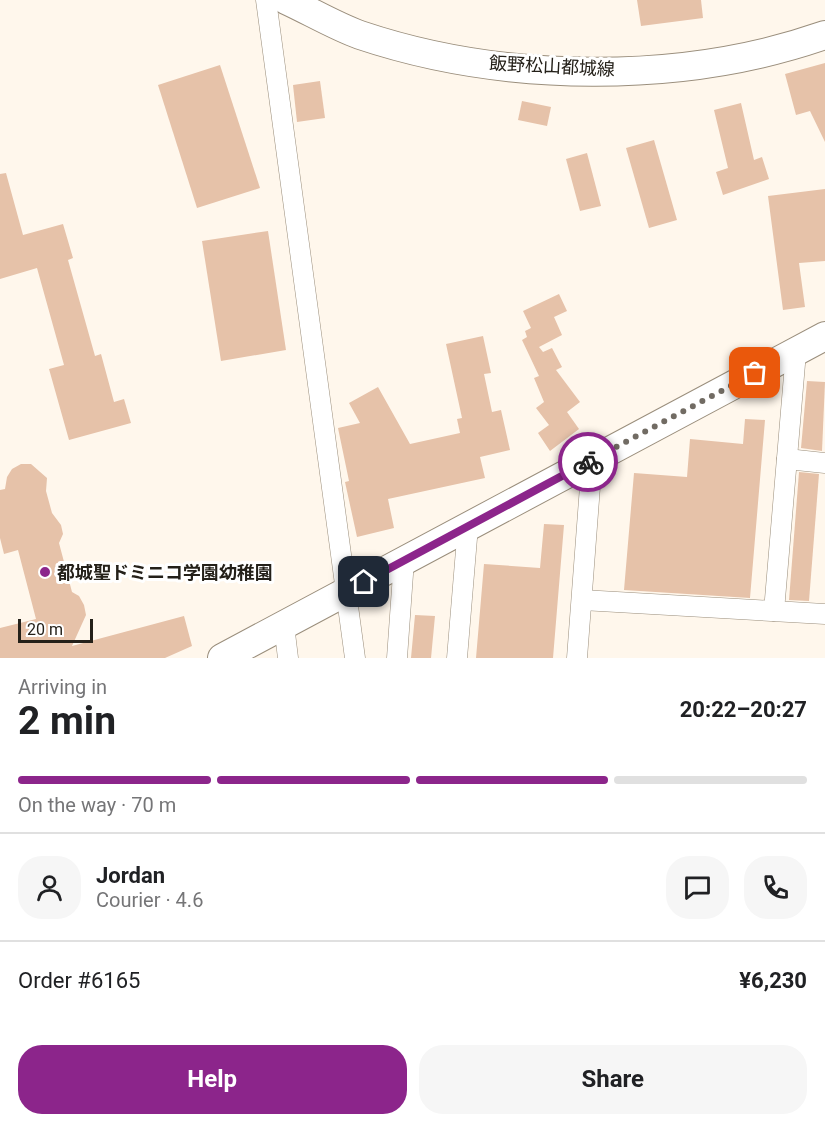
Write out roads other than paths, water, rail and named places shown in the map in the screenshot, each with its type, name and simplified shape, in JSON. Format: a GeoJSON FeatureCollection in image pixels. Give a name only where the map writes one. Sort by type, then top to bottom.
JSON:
{"type":"FeatureCollection","features":[{"type":"Feature","properties":{"kind":"street"},"geometry":{"type":"LineString","coordinates":[[266,0],[344,592],[355,658]]}},
{"type":"Feature","properties":{"kind":"street","name":"飯野松山都城線"},"geometry":{"type":"LineString","coordinates":[[286,0],[357,34],[417,52],[498,65],[558,70],[617,70],[699,63],[747,56],[825,35]]}},
{"type":"Feature","properties":{"kind":"street"},"geometry":{"type":"LineString","coordinates":[[227,657],[344,592],[825,336]]}},
{"type":"Feature","properties":{"kind":"street"},"geometry":{"type":"LineString","coordinates":[[774,611],[796,352]]}},
{"type":"Feature","properties":{"kind":"street"},"geometry":{"type":"LineString","coordinates":[[787,459],[825,462]]}},
{"type":"Feature","properties":{"kind":"street"},"geometry":{"type":"LineString","coordinates":[[577,658],[592,460]]}},
{"type":"Feature","properties":{"kind":"street"},"geometry":{"type":"LineString","coordinates":[[457,658],[468,526]]}},
{"type":"Feature","properties":{"kind":"street"},"geometry":{"type":"LineString","coordinates":[[397,658],[404,560]]}},
{"type":"Feature","properties":{"kind":"street"},"geometry":{"type":"LineString","coordinates":[[582,600],[825,614]]}},
{"type":"Feature","properties":{"kind":"street"},"geometry":{"type":"LineString","coordinates":[[284,625],[288,658]]}},
{"type":"Feature","properties":{"kind":"place","name":"都城聖ドミニコ学園幼稚園"},"geometry":{"type":"Point","coordinates":[45,572]}}]}
